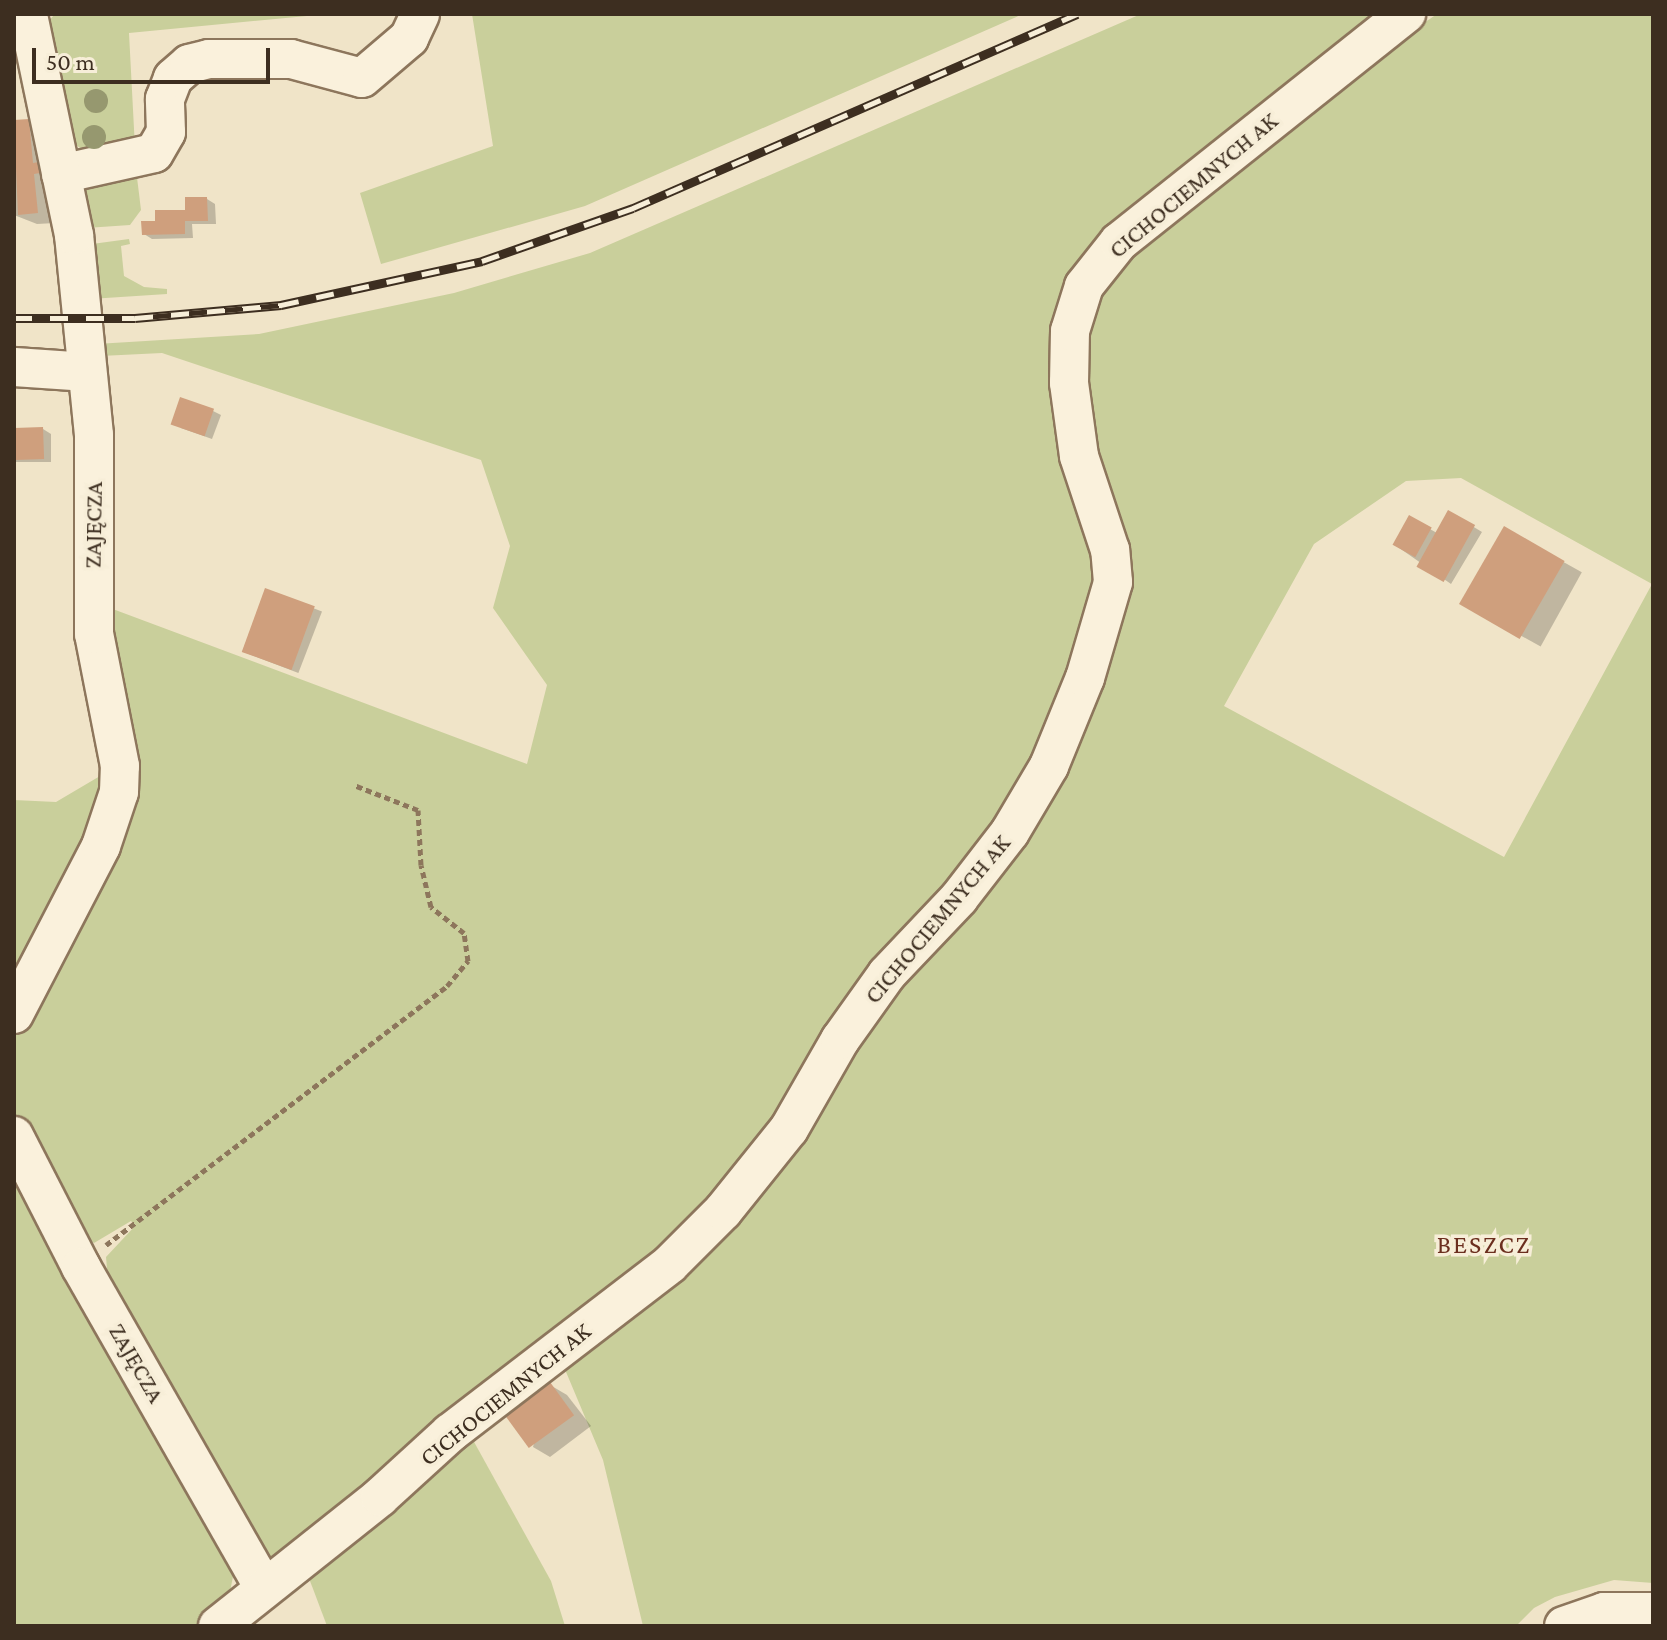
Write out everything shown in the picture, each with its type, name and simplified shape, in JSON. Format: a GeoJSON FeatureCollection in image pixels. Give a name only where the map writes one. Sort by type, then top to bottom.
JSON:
{"type":"FeatureCollection","features":[{"type":"Feature","properties":{"kind":"street","name":"ZAJĘCZA"},"geometry":{"type":"LineString","coordinates":[[14,1014],[80,891],[119,792],[117,740],[94,634],[94,435],[74,235],[28,14]]}},
{"type":"Feature","properties":{"kind":"street"},"geometry":{"type":"LineString","coordinates":[[61,174],[154,153],[166,132],[165,99],[173,78],[189,64],[209,59],[291,59],[362,78],[409,38],[420,14]]}},
{"type":"Feature","properties":{"kind":"street","name":"CICHOCIEMNYCH AK"},"geometry":{"type":"LineString","coordinates":[[218,1626],[380,1497],[450,1433],[670,1264],[723,1211],[789,1129],[887,974],[959,898],[1010,832],[1049,766],[1085,678],[1113,582],[1110,550],[1079,456],[1069,383],[1070,331],[1084,286],[1119,242],[1406,14]]}},
{"type":"Feature","properties":{"kind":"street"},"geometry":{"type":"LineString","coordinates":[[14,367],[87,372]]}},
{"type":"Feature","properties":{"kind":"street","name":"ZAJĘCZA"},"geometry":{"type":"LineString","coordinates":[[14,1136],[81,1267],[264,1588]]}},
{"type":"Feature","properties":{"kind":"street"},"geometry":{"type":"LineString","coordinates":[[1564,1626],[1604,1612],[1653,1612]]}},
{"type":"Feature","properties":{"kind":"path"},"geometry":{"type":"LineString","coordinates":[[81,1267],[447,986],[468,961],[464,933],[431,907],[421,865],[418,810],[354,785]]}},
{"type":"Feature","properties":{"kind":"green space"},"geometry":{"type":"Polygon","coordinates":[[[55,14],[328,14],[129,33],[135,148],[83,150],[69,140],[44,26],[55,14]]]}},
{"type":"Feature","properties":{"kind":"green space"},"geometry":{"type":"Polygon","coordinates":[[[472,14],[1023,14],[585,206],[381,264],[360,193],[493,146],[472,14]]]}},
{"type":"Feature","properties":{"kind":"green space"},"geometry":{"type":"Polygon","coordinates":[[[1141,14],[1386,14],[1070,289],[1098,576],[1094,610],[1032,776],[712,1206],[277,1557],[263,1556],[109,1292],[106,1257],[135,1226],[131,1221],[94,1243],[74,1229],[14,1112],[14,1039],[123,816],[102,605],[527,764],[547,685],[493,608],[510,546],[481,460],[162,353],[80,357],[80,345],[259,334],[454,293],[590,253],[1141,14]]]}},
{"type":"Feature","properties":{"kind":"green space"},"geometry":{"type":"Polygon","coordinates":[[[1437,14],[1653,14],[1653,1583],[1614,1580],[1555,1597],[1534,1608],[1516,1626],[643,1626],[603,1460],[561,1360],[734,1217],[1099,670],[1106,502],[1087,403],[1088,315],[1110,273],[1369,61],[1437,14]],[[1461,478],[1406,481],[1314,544],[1224,706],[1504,857],[1652,584],[1461,478]]]}},
{"type":"Feature","properties":{"kind":"green space"},"geometry":{"type":"Polygon","coordinates":[[[136,169],[141,210],[130,225],[86,228],[79,212],[85,190],[98,178],[136,169]]]}},
{"type":"Feature","properties":{"kind":"green space"},"geometry":{"type":"Polygon","coordinates":[[[129,239],[130,244],[121,246],[124,276],[144,287],[167,289],[167,294],[90,299],[92,244],[129,239]]]}},
{"type":"Feature","properties":{"kind":"green space"},"geometry":{"type":"Polygon","coordinates":[[[117,766],[14,1005],[14,800],[56,802],[117,766]]]}},
{"type":"Feature","properties":{"kind":"green space"},"geometry":{"type":"Polygon","coordinates":[[[14,1142],[235,1566],[229,1597],[197,1626],[14,1626],[14,1142]]]}},
{"type":"Feature","properties":{"kind":"green space"},"geometry":{"type":"Polygon","coordinates":[[[468,1431],[551,1581],[565,1626],[327,1626],[307,1573],[468,1431]]]}},
{"type":"Feature","properties":{"kind":"building"},"geometry":{"type":"Polygon","coordinates":[[[29,119],[33,163],[39,162],[40,173],[34,174],[38,213],[18,215],[14,120],[29,119]]]}},
{"type":"Feature","properties":{"kind":"building"},"geometry":{"type":"Polygon","coordinates":[[[185,197],[207,197],[208,221],[185,221],[185,234],[142,235],[141,221],[155,221],[155,210],[185,210],[185,197]]]}},
{"type":"Feature","properties":{"kind":"building"},"geometry":{"type":"Polygon","coordinates":[[[180,397],[214,409],[205,436],[171,424],[180,397]]]}},
{"type":"Feature","properties":{"kind":"building"},"geometry":{"type":"Polygon","coordinates":[[[43,427],[44,459],[15,460],[14,428],[43,427]]]}},
{"type":"Feature","properties":{"kind":"building"},"geometry":{"type":"Polygon","coordinates":[[[1448,510],[1475,525],[1444,582],[1416,567],[1448,510]]]}},
{"type":"Feature","properties":{"kind":"building"},"geometry":{"type":"Polygon","coordinates":[[[1409,515],[1432,528],[1415,557],[1393,545],[1409,515]]]}},
{"type":"Feature","properties":{"kind":"building"},"geometry":{"type":"Polygon","coordinates":[[[1504,526],[1565,561],[1520,639],[1459,604],[1504,526]]]}},
{"type":"Feature","properties":{"kind":"building"},"geometry":{"type":"Polygon","coordinates":[[[265,588],[315,606],[292,670],[242,652],[265,588]]]}},
{"type":"Feature","properties":{"kind":"building"},"geometry":{"type":"Polygon","coordinates":[[[550,1382],[574,1415],[529,1448],[505,1415],[550,1382]]]}},
{"type":"Feature","properties":{"kind":"railway"},"geometry":{"type":"LineString","coordinates":[[14,318],[135,318],[281,305],[482,261],[633,208],[1077,14]]}},
{"type":"Feature","properties":{"kind":"district","name":"BESZCZ"},"geometry":{"type":"Point","coordinates":[1484,1245]}}]}
